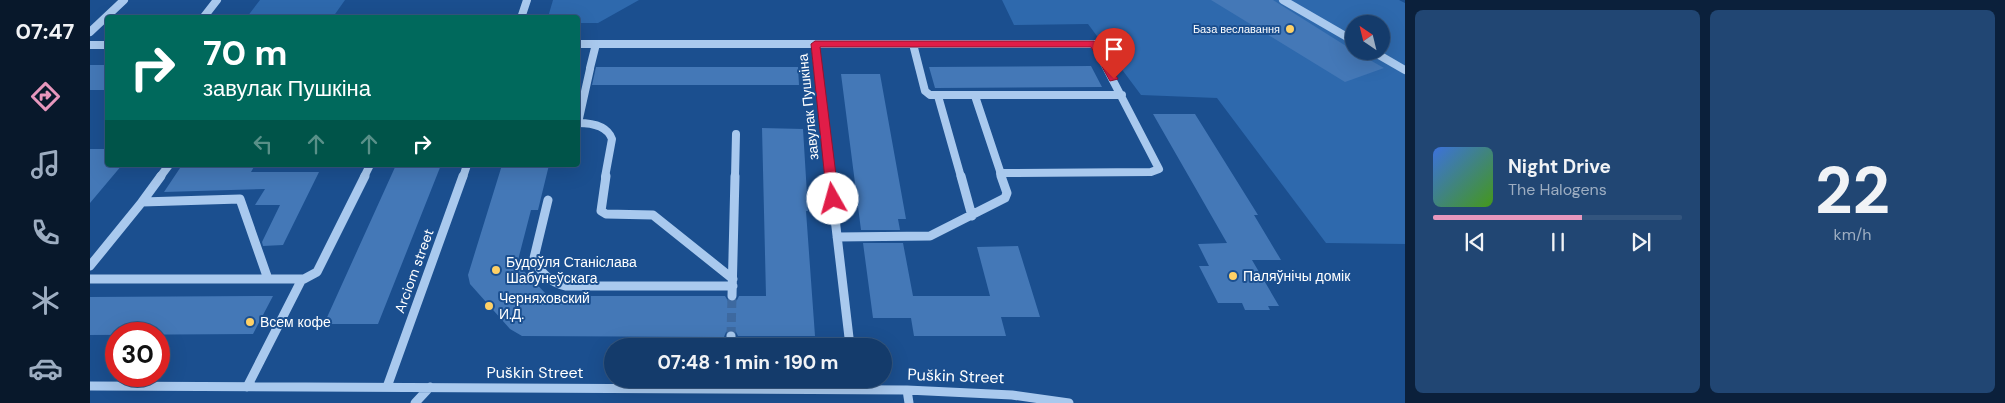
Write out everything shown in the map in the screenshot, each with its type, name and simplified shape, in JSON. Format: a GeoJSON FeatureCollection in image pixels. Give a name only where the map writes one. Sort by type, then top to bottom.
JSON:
{"type":"FeatureCollection","features":[{"type":"Feature","properties":{"kind":"street"},"geometry":{"type":"LineString","coordinates":[[108,15],[124,0]]}},
{"type":"Feature","properties":{"kind":"street"},"geometry":{"type":"LineString","coordinates":[[205,15],[218,0]]}},
{"type":"Feature","properties":{"kind":"street"},"geometry":{"type":"LineString","coordinates":[[522,15],[527,0]]}},
{"type":"Feature","properties":{"kind":"street"},"geometry":{"type":"LineString","coordinates":[[1283,0],[1345,36]]}},
{"type":"Feature","properties":{"kind":"street"},"geometry":{"type":"LineString","coordinates":[[90,32],[105,18]]}},
{"type":"Feature","properties":{"kind":"street"},"geometry":{"type":"LineString","coordinates":[[90,45],[105,44]]}},
{"type":"Feature","properties":{"kind":"street","name":"завулак Пушкіна"},"geometry":{"type":"LineString","coordinates":[[580,44],[1094,44],[1122,95]]}},
{"type":"Feature","properties":{"kind":"street"},"geometry":{"type":"LineString","coordinates":[[580,114],[596,44]]}},
{"type":"Feature","properties":{"kind":"street","name":"завулак Пушкіна"},"geometry":{"type":"LineString","coordinates":[[815,44],[849,338]]}},
{"type":"Feature","properties":{"kind":"street"},"geometry":{"type":"LineString","coordinates":[[913,44],[925,91],[930,95],[1122,95],[1159,166],[1158,170],[1000,173]]}},
{"type":"Feature","properties":{"kind":"street"},"geometry":{"type":"LineString","coordinates":[[1388,60],[1405,70]]}},
{"type":"Feature","properties":{"kind":"street"},"geometry":{"type":"LineString","coordinates":[[938,96],[972,216]]}},
{"type":"Feature","properties":{"kind":"street"},"geometry":{"type":"LineString","coordinates":[[837,237],[930,236],[1007,197],[975,96]]}},
{"type":"Feature","properties":{"kind":"street"},"geometry":{"type":"LineString","coordinates":[[580,123],[591,124],[608,130],[612,138],[600,207],[601,211],[606,214],[653,215],[733,287]]}},
{"type":"Feature","properties":{"kind":"street"},"geometry":{"type":"LineString","coordinates":[[733,287],[736,134]]}},
{"type":"Feature","properties":{"kind":"street"},"geometry":{"type":"LineString","coordinates":[[90,266],[168,167]]}},
{"type":"Feature","properties":{"kind":"street"},"geometry":{"type":"LineString","coordinates":[[90,279],[302,279],[312,277],[369,167]]}},
{"type":"Feature","properties":{"kind":"street","name":"Arciom street"},"geometry":{"type":"LineString","coordinates":[[387,387],[466,167]]}},
{"type":"Feature","properties":{"kind":"street"},"geometry":{"type":"LineString","coordinates":[[142,202],[240,199],[268,279]]}},
{"type":"Feature","properties":{"kind":"street"},"geometry":{"type":"LineString","coordinates":[[548,200],[534,258],[538,267],[558,285],[733,287]]}},
{"type":"Feature","properties":{"kind":"street"},"geometry":{"type":"LineString","coordinates":[[248,386],[302,279]]}},
{"type":"Feature","properties":{"kind":"street","name":"Puškin Street"},"geometry":{"type":"LineString","coordinates":[[90,386],[604,385]]}},
{"type":"Feature","properties":{"kind":"street"},"geometry":{"type":"LineString","coordinates":[[415,403],[430,387]]}},
{"type":"Feature","properties":{"kind":"street","name":"Puškin Street"},"geometry":{"type":"LineString","coordinates":[[889,388],[1012,395],[1069,403]]}},
{"type":"Feature","properties":{"kind":"street"},"geometry":{"type":"LineString","coordinates":[[906,390],[909,403]]}},
{"type":"Feature","properties":{"kind":"shaded area"},"geometry":{"type":"Polygon","coordinates":[[[260,0],[345,0],[334,15],[249,15],[260,0]]]}},
{"type":"Feature","properties":{"kind":"shaded area"},"geometry":{"type":"Polygon","coordinates":[[[553,0],[639,0],[598,23],[580,23],[580,15],[549,15],[553,0]]]}},
{"type":"Feature","properties":{"kind":"shaded area"},"geometry":{"type":"Polygon","coordinates":[[[1002,0],[1399,0],[1405,3],[1405,244],[1326,243],[1217,98],[1141,95],[1088,24],[1014,25],[1002,0]]]}},
{"type":"Feature","properties":{"kind":"building","name":"База веславання"},"geometry":{"type":"Polygon","coordinates":[[[1211,0],[1273,0],[1345,45],[1345,60],[1370,60],[1384,68],[1345,82],[1211,0]]]}},
{"type":"Feature","properties":{"kind":"building"},"geometry":{"type":"Polygon","coordinates":[[[90,65],[105,65],[105,90],[90,90],[90,65]]]}},
{"type":"Feature","properties":{"kind":"building"},"geometry":{"type":"Polygon","coordinates":[[[1091,66],[1102,87],[935,88],[929,67],[1091,66]]]}},
{"type":"Feature","properties":{"kind":"building"},"geometry":{"type":"Polygon","coordinates":[[[596,67],[798,67],[799,85],[592,85],[596,67]]]}},
{"type":"Feature","properties":{"kind":"building"},"geometry":{"type":"Polygon","coordinates":[[[841,74],[880,74],[906,219],[898,219],[900,230],[861,230],[841,74]]]}},
{"type":"Feature","properties":{"kind":"building"},"geometry":{"type":"Polygon","coordinates":[[[1153,114],[1195,114],[1258,215],[1254,215],[1281,260],[1252,260],[1279,306],[1268,306],[1270,310],[1245,310],[1242,303],[1218,303],[1199,266],[1209,266],[1198,244],[1227,243],[1153,114]]]}},
{"type":"Feature","properties":{"kind":"building","name":"Будоўля Станіслава Шабунеўскага"},"geometry":{"type":"Polygon","coordinates":[[[762,128],[803,129],[808,211],[806,211],[815,336],[738,336],[736,332],[731,330],[726,332],[724,337],[522,336],[510,329],[470,284],[468,275],[501,167],[549,167],[538,210],[531,210],[517,264],[548,296],[725,296],[732,303],[739,296],[766,296],[762,128]]]}},
{"type":"Feature","properties":{"kind":"building"},"geometry":{"type":"Polygon","coordinates":[[[90,149],[105,149],[105,167],[120,167],[90,203],[90,149]]]}},
{"type":"Feature","properties":{"kind":"building"},"geometry":{"type":"Polygon","coordinates":[[[181,167],[254,167],[251,172],[319,172],[283,245],[263,246],[262,242],[280,205],[255,205],[265,189],[164,192],[181,167]]]}},
{"type":"Feature","properties":{"kind":"building"},"geometry":{"type":"Polygon","coordinates":[[[395,167],[440,167],[378,324],[324,324],[395,167]]]}},
{"type":"Feature","properties":{"kind":"building"},"geometry":{"type":"Polygon","coordinates":[[[863,243],[903,243],[913,296],[990,296],[977,247],[1018,246],[1040,317],[1001,317],[1006,336],[914,336],[911,318],[873,318],[863,243]]]}},
{"type":"Feature","properties":{"kind":"building"},"geometry":{"type":"Polygon","coordinates":[[[273,296],[253,334],[170,335],[170,322],[105,322],[105,335],[90,335],[90,297],[273,296]]]}},
{"type":"Feature","properties":{"kind":"tunnel"},"geometry":{"type":"LineString","coordinates":[[731,336],[732,296]]}},
{"type":"Feature","properties":{"kind":"place","name":"База веславання"},"geometry":{"type":"Point","coordinates":[1290,29]}},
{"type":"Feature","properties":{"kind":"place","name":"Будоўля Станіслава Шабунеўскага"},"geometry":{"type":"Point","coordinates":[496,270]}},
{"type":"Feature","properties":{"kind":"place","name":"Паляўнічы домік"},"geometry":{"type":"Point","coordinates":[1233,276]}},
{"type":"Feature","properties":{"kind":"place","name":"Черняховский И.Д."},"geometry":{"type":"Point","coordinates":[489,306]}},
{"type":"Feature","properties":{"kind":"place","name":"Всем кофе"},"geometry":{"type":"Point","coordinates":[250,322]}},
{"type":"Feature","properties":{"kind":"route"},"geometry":{"type":"LineString","coordinates":[[833,199],[815,44],[1094,44],[1114,79]]}}]}
